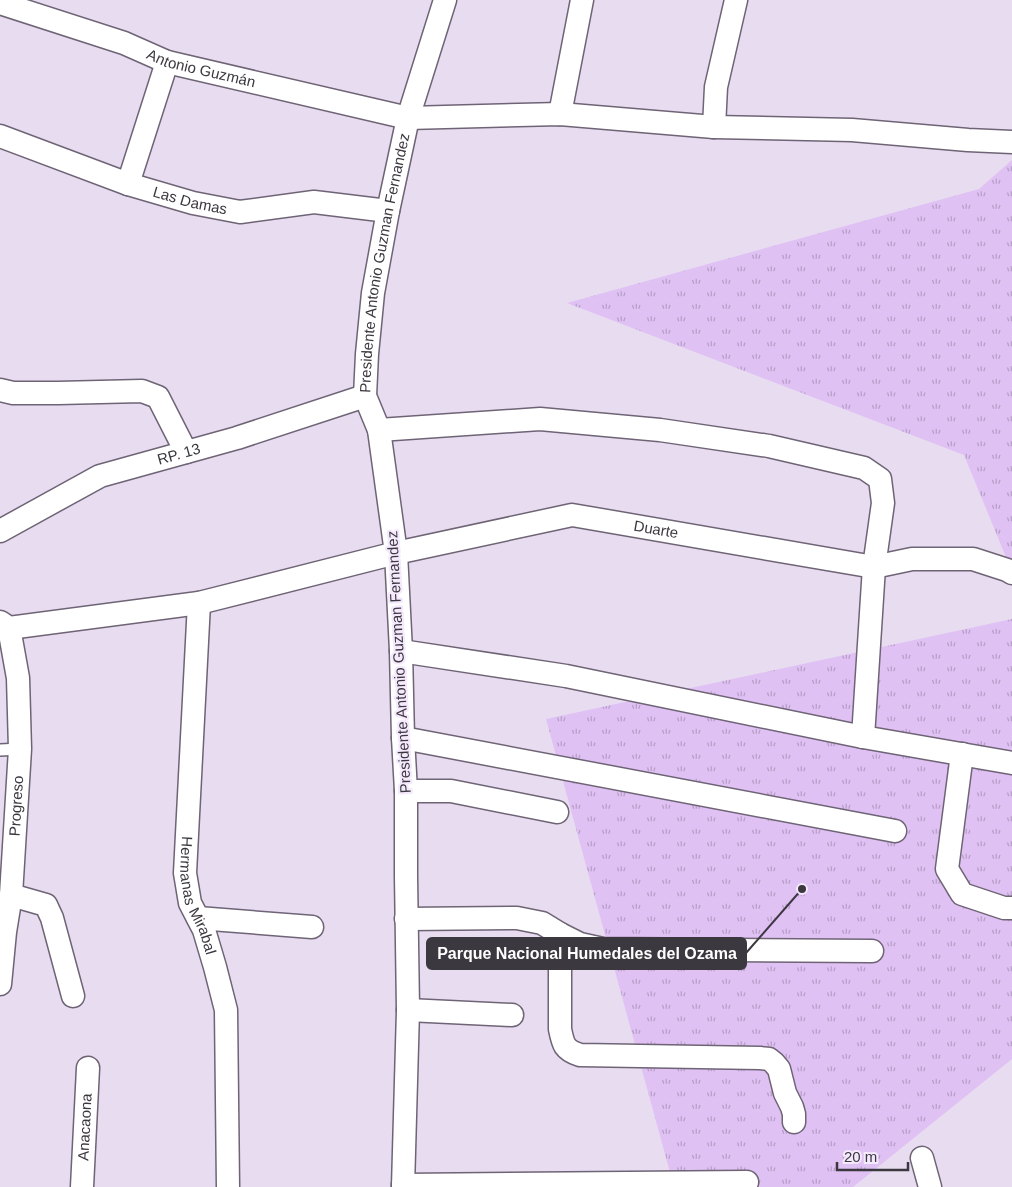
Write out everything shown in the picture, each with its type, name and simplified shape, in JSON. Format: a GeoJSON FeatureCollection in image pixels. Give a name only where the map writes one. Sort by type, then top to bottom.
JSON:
{"type":"FeatureCollection","features":[{"type":"Feature","properties":{"kind":"street","name":"Presidente Antonio Guzman Fernandez"},"geometry":{"type":"LineString","coordinates":[[403,1186],[408,1010],[406,791],[401,651],[396,553],[380,430],[366,396],[367,354],[373,293],[408,118],[444,0]]}},
{"type":"Feature","properties":{"kind":"street"},"geometry":{"type":"LineString","coordinates":[[560,114],[582,0]]}},
{"type":"Feature","properties":{"kind":"street"},"geometry":{"type":"LineString","coordinates":[[714,126],[716,86],[736,0]]}},
{"type":"Feature","properties":{"kind":"street","name":"Antonio Guzmán"},"geometry":{"type":"LineString","coordinates":[[0,3],[124,43],[167,62],[408,118],[560,114],[714,126],[852,130],[1012,142]]}},
{"type":"Feature","properties":{"kind":"street"},"geometry":{"type":"LineString","coordinates":[[128,184],[167,62]]}},
{"type":"Feature","properties":{"kind":"street","name":"Las Damas"},"geometry":{"type":"LineString","coordinates":[[0,136],[128,184],[193,203],[240,212],[314,202],[388,212]]}},
{"type":"Feature","properties":{"kind":"street"},"geometry":{"type":"LineString","coordinates":[[0,390],[13,393],[142,391],[158,397],[186,452]]}},
{"type":"Feature","properties":{"kind":"street","name":"RP. 13"},"geometry":{"type":"LineString","coordinates":[[0,530],[100,476],[237,438],[366,396]]}},
{"type":"Feature","properties":{"kind":"street"},"geometry":{"type":"LineString","coordinates":[[380,430],[540,419],[660,430],[760,445],[864,468],[880,479],[883,503],[874,567],[864,737]]}},
{"type":"Feature","properties":{"kind":"street","name":"Duarte"},"geometry":{"type":"LineString","coordinates":[[4,625],[199,603],[396,553],[572,515],[874,567],[912,559],[973,559],[1012,573]]}},
{"type":"Feature","properties":{"kind":"street","name":"Hermanas Mirabal"},"geometry":{"type":"LineString","coordinates":[[199,603],[185,873],[190,903],[204,930],[226,1010],[228,1187]]}},
{"type":"Feature","properties":{"kind":"street","name":"Progreso"},"geometry":{"type":"LineString","coordinates":[[0,984],[11,895],[10,749],[18,678],[4,625]]}},
{"type":"Feature","properties":{"kind":"street"},"geometry":{"type":"LineString","coordinates":[[401,651],[566,676],[864,737],[1012,763]]}},
{"type":"Feature","properties":{"kind":"street"},"geometry":{"type":"LineString","coordinates":[[403,738],[895,831]]}},
{"type":"Feature","properties":{"kind":"street"},"geometry":{"type":"LineString","coordinates":[[962,754],[947,869],[962,894],[1004,908],[1012,908]]}},
{"type":"Feature","properties":{"kind":"street"},"geometry":{"type":"LineString","coordinates":[[406,791],[451,791],[557,812]]}},
{"type":"Feature","properties":{"kind":"street"},"geometry":{"type":"LineString","coordinates":[[11,895],[46,905],[52,918],[73,996]]}},
{"type":"Feature","properties":{"kind":"street"},"geometry":{"type":"LineString","coordinates":[[198,918],[312,927]]}},
{"type":"Feature","properties":{"kind":"street"},"geometry":{"type":"LineString","coordinates":[[406,919],[517,918],[542,923],[580,944],[603,949],[872,951]]}},
{"type":"Feature","properties":{"kind":"street"},"geometry":{"type":"LineString","coordinates":[[560,934],[560,1029],[565,1048],[580,1055],[769,1059],[779,1069],[794,1114],[794,1122]]}},
{"type":"Feature","properties":{"kind":"street"},"geometry":{"type":"LineString","coordinates":[[408,1010],[512,1015]]}},
{"type":"Feature","properties":{"kind":"street","name":"Anacaona"},"geometry":{"type":"LineString","coordinates":[[82,1187],[88,1068]]}},
{"type":"Feature","properties":{"kind":"street"},"geometry":{"type":"LineString","coordinates":[[922,1158],[930,1187]]}},
{"type":"Feature","properties":{"kind":"street"},"geometry":{"type":"LineString","coordinates":[[403,1186],[747,1182]]}},
{"type":"Feature","properties":{"kind":"green space"},"geometry":{"type":"Polygon","coordinates":[[[1012,160],[1012,572],[964,455],[567,303],[979,189],[1012,160]]]}},
{"type":"Feature","properties":{"kind":"green space"},"geometry":{"type":"Polygon","coordinates":[[[1012,619],[1012,1059],[853,1187],[674,1187],[546,719],[1012,619]]]}},
{"type":"Feature","properties":{"kind":"place","name":"Parque Nacional Humedales del Ozama"},"geometry":{"type":"Point","coordinates":[802,889]}}]}
